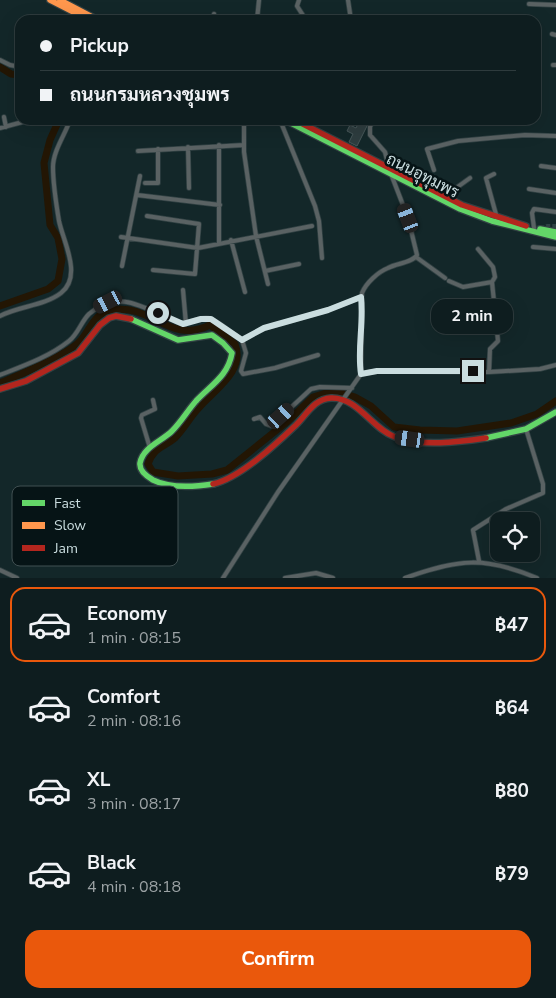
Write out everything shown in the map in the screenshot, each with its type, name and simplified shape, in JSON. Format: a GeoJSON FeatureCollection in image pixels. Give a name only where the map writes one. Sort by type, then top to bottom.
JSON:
{"type":"FeatureCollection","features":[{"type":"Feature","properties":{"kind":"street"},"geometry":{"type":"LineString","coordinates":[[50,0],[79,15]]}},
{"type":"Feature","properties":{"kind":"street"},"geometry":{"type":"LineString","coordinates":[[60,0],[88,15]]}},
{"type":"Feature","properties":{"kind":"street"},"geometry":{"type":"LineString","coordinates":[[258,15],[259,0]]}},
{"type":"Feature","properties":{"kind":"street"},"geometry":{"type":"LineString","coordinates":[[299,0],[296,6],[302,15]]}},
{"type":"Feature","properties":{"kind":"street"},"geometry":{"type":"LineString","coordinates":[[348,0],[350,15]]}},
{"type":"Feature","properties":{"kind":"street"},"geometry":{"type":"LineString","coordinates":[[529,4],[556,5]]}},
{"type":"Feature","properties":{"kind":"street"},"geometry":{"type":"LineString","coordinates":[[0,60],[15,66]]}},
{"type":"Feature","properties":{"kind":"street"},"geometry":{"type":"LineString","coordinates":[[4,117],[6,126]]}},
{"type":"Feature","properties":{"kind":"street"},"geometry":{"type":"LineString","coordinates":[[0,128],[15,124]]}},
{"type":"Feature","properties":{"kind":"street"},"geometry":{"type":"LineString","coordinates":[[0,316],[50,299],[63,292],[71,278],[67,240],[60,224],[54,190],[53,164],[68,125]]}},
{"type":"Feature","properties":{"kind":"street"},"geometry":{"type":"LineString","coordinates":[[245,125],[244,144],[256,236],[268,284]]}},
{"type":"Feature","properties":{"kind":"street"},"geometry":{"type":"LineString","coordinates":[[282,125],[315,206],[322,258]]}},
{"type":"Feature","properties":{"kind":"street","name":"ถนนอุทุมพร"},"geometry":{"type":"LineString","coordinates":[[295,125],[390,171],[497,218],[556,232]]}},
{"type":"Feature","properties":{"kind":"street","name":"ถนนอุทุมพร"},"geometry":{"type":"LineString","coordinates":[[304,125],[460,209],[492,221],[556,237]]}},
{"type":"Feature","properties":{"kind":"street"},"geometry":{"type":"LineString","coordinates":[[372,125],[370,133],[385,152],[390,171],[412,229],[417,252],[416,257]]}},
{"type":"Feature","properties":{"kind":"street"},"geometry":{"type":"LineString","coordinates":[[434,170],[427,149],[444,144],[525,135],[556,136]]}},
{"type":"Feature","properties":{"kind":"street"},"geometry":{"type":"LineString","coordinates":[[138,151],[244,144]]}},
{"type":"Feature","properties":{"kind":"street"},"geometry":{"type":"LineString","coordinates":[[219,146],[219,243]]}},
{"type":"Feature","properties":{"kind":"street"},"geometry":{"type":"LineString","coordinates":[[188,147],[189,188]]}},
{"type":"Feature","properties":{"kind":"street"},"geometry":{"type":"LineString","coordinates":[[145,183],[158,183],[158,149]]}},
{"type":"Feature","properties":{"kind":"street"},"geometry":{"type":"LineString","coordinates":[[541,166],[556,168]]}},
{"type":"Feature","properties":{"kind":"street"},"geometry":{"type":"LineString","coordinates":[[494,174],[486,178],[497,218]]}},
{"type":"Feature","properties":{"kind":"street"},"geometry":{"type":"LineString","coordinates":[[122,266],[140,176]]}},
{"type":"Feature","properties":{"kind":"street"},"geometry":{"type":"LineString","coordinates":[[445,196],[470,178]]}},
{"type":"Feature","properties":{"kind":"street"},"geometry":{"type":"LineString","coordinates":[[529,189],[556,193]]}},
{"type":"Feature","properties":{"kind":"street"},"geometry":{"type":"LineString","coordinates":[[137,194],[220,205]]}},
{"type":"Feature","properties":{"kind":"street"},"geometry":{"type":"LineString","coordinates":[[534,228],[532,213],[534,209],[556,212]]}},
{"type":"Feature","properties":{"kind":"street"},"geometry":{"type":"LineString","coordinates":[[147,216],[199,224],[195,274],[153,270]]}},
{"type":"Feature","properties":{"kind":"street"},"geometry":{"type":"LineString","coordinates":[[121,237],[198,248],[231,240],[312,226]]}},
{"type":"Feature","properties":{"kind":"street"},"geometry":{"type":"LineString","coordinates":[[231,240],[245,292]]}},
{"type":"Feature","properties":{"kind":"street"},"geometry":{"type":"LineString","coordinates":[[533,247],[556,250]]}},
{"type":"Feature","properties":{"kind":"street"},"geometry":{"type":"LineString","coordinates":[[449,281],[463,287],[492,282],[496,277],[493,268],[478,249]]}},
{"type":"Feature","properties":{"kind":"street"},"geometry":{"type":"LineString","coordinates":[[416,257],[445,278]]}},
{"type":"Feature","properties":{"kind":"street"},"geometry":{"type":"LineString","coordinates":[[223,578],[278,492],[361,374],[363,312],[361,297],[364,288],[384,270],[416,257]]}},
{"type":"Feature","properties":{"kind":"street"},"geometry":{"type":"LineString","coordinates":[[265,271],[300,264]]}},
{"type":"Feature","properties":{"kind":"street"},"geometry":{"type":"LineString","coordinates":[[489,372],[490,349],[498,341],[492,282]]}},
{"type":"Feature","properties":{"kind":"street"},"geometry":{"type":"LineString","coordinates":[[183,290],[186,324]]}},
{"type":"Feature","properties":{"kind":"street"},"geometry":{"type":"LineString","coordinates":[[242,340],[264,328],[328,310],[361,297]]}},
{"type":"Feature","properties":{"kind":"street"},"geometry":{"type":"LineString","coordinates":[[0,374],[44,356],[68,342],[78,331],[87,316],[108,302],[128,302],[186,324],[201,319],[211,319],[242,340],[246,353],[241,371],[243,374],[275,368],[318,356]]}},
{"type":"Feature","properties":{"kind":"street"},"geometry":{"type":"LineString","coordinates":[[0,389],[26,381],[78,353],[86,347],[108,318],[112,317],[132,319],[180,340],[205,335],[214,336],[228,347],[232,353],[225,372],[196,401],[172,430],[142,456],[139,465],[144,474],[149,478],[165,485],[174,486]]}},
{"type":"Feature","properties":{"kind":"street"},"geometry":{"type":"LineString","coordinates":[[361,374],[383,371],[489,372],[540,369],[556,365]]}},
{"type":"Feature","properties":{"kind":"street"},"geometry":{"type":"LineString","coordinates":[[254,419],[260,417],[266,424],[271,426],[311,389],[320,387],[351,389]]}},
{"type":"Feature","properties":{"kind":"street"},"geometry":{"type":"LineString","coordinates":[[178,487],[215,483],[229,478],[297,423],[318,402],[345,399],[359,408],[384,431],[395,437],[424,442],[457,440],[526,429],[556,412]]}},
{"type":"Feature","properties":{"kind":"street"},"geometry":{"type":"LineString","coordinates":[[150,448],[141,418],[142,415],[155,408],[153,400]]}},
{"type":"Feature","properties":{"kind":"street"},"geometry":{"type":"LineString","coordinates":[[479,561],[473,530],[506,509],[543,493],[544,484],[526,429]]}},
{"type":"Feature","properties":{"kind":"street"},"geometry":{"type":"LineString","coordinates":[[406,578],[438,567],[479,561],[515,569],[537,578]]}},
{"type":"Feature","properties":{"kind":"street"},"geometry":{"type":"LineString","coordinates":[[0,570],[17,578]]}},
{"type":"Feature","properties":{"kind":"street"},"geometry":{"type":"LineString","coordinates":[[285,578],[316,574],[333,578]]}},
{"type":"Feature","properties":{"kind":"building"},"geometry":{"type":"Polygon","coordinates":[[[350,125],[356,128],[358,125],[367,126],[357,146],[349,142],[353,134],[347,131],[350,125]]]}},
{"type":"Feature","properties":{"kind":"waterway"},"geometry":{"type":"LineString","coordinates":[[0,67],[15,74]]}},
{"type":"Feature","properties":{"kind":"waterway"},"geometry":{"type":"LineString","coordinates":[[0,306],[48,289],[58,281],[62,259],[58,238],[50,225],[44,163],[50,140],[57,125]]}},
{"type":"Feature","properties":{"kind":"waterway"},"geometry":{"type":"LineString","coordinates":[[0,383],[66,352],[81,340],[101,314],[112,310],[126,309],[138,312],[171,327],[183,330],[196,330],[210,325],[235,344],[236,363],[226,380],[203,403],[178,435],[156,451],[150,459],[148,464],[153,472],[178,476],[212,474],[227,470],[288,421],[313,397],[326,393],[339,392],[355,397],[371,406],[394,427],[420,430],[457,431],[511,423],[537,414],[556,401]]}},
{"type":"Feature","properties":{"kind":"tunnel"},"geometry":{"type":"LineString","coordinates":[[541,229],[547,226],[556,226]]}},
{"type":"Feature","properties":{"kind":"traffic: fast"},"geometry":{"type":"LineString","coordinates":[[295,125],[460,209],[492,221],[556,237]]}},
{"type":"Feature","properties":{"kind":"traffic: fast"},"geometry":{"type":"LineString","coordinates":[[540,229],[556,232]]}},
{"type":"Feature","properties":{"kind":"traffic: fast"},"geometry":{"type":"LineString","coordinates":[[131,319],[178,340],[212,335],[232,353],[223,374],[196,401],[172,431],[145,453],[140,463],[144,473],[160,483],[183,486],[213,484]]}},
{"type":"Feature","properties":{"kind":"traffic: fast"},"geometry":{"type":"LineString","coordinates":[[486,438],[526,429],[556,412]]}},
{"type":"Feature","properties":{"kind":"traffic: slow"},"geometry":{"type":"LineString","coordinates":[[50,0],[79,15]]}},
{"type":"Feature","properties":{"kind":"traffic: slow"},"geometry":{"type":"LineString","coordinates":[[60,0],[88,15]]}},
{"type":"Feature","properties":{"kind":"traffic: jam"},"geometry":{"type":"LineString","coordinates":[[305,125],[462,205],[526,226]]}},
{"type":"Feature","properties":{"kind":"traffic: jam"},"geometry":{"type":"LineString","coordinates":[[0,389],[26,381],[78,353],[100,325],[109,318],[116,316],[131,319]]}},
{"type":"Feature","properties":{"kind":"traffic: jam"},"geometry":{"type":"LineString","coordinates":[[213,484],[223,481],[246,468],[296,425],[315,404],[325,399],[341,399],[349,403],[387,433],[406,440],[440,443],[486,438]]}},
{"type":"Feature","properties":{"kind":"route"},"geometry":{"type":"LineString","coordinates":[[158,313],[183,324],[201,319],[211,319],[242,340],[246,340],[264,328],[328,310],[361,297],[363,312],[361,374],[377,371],[473,371]]}}]}
